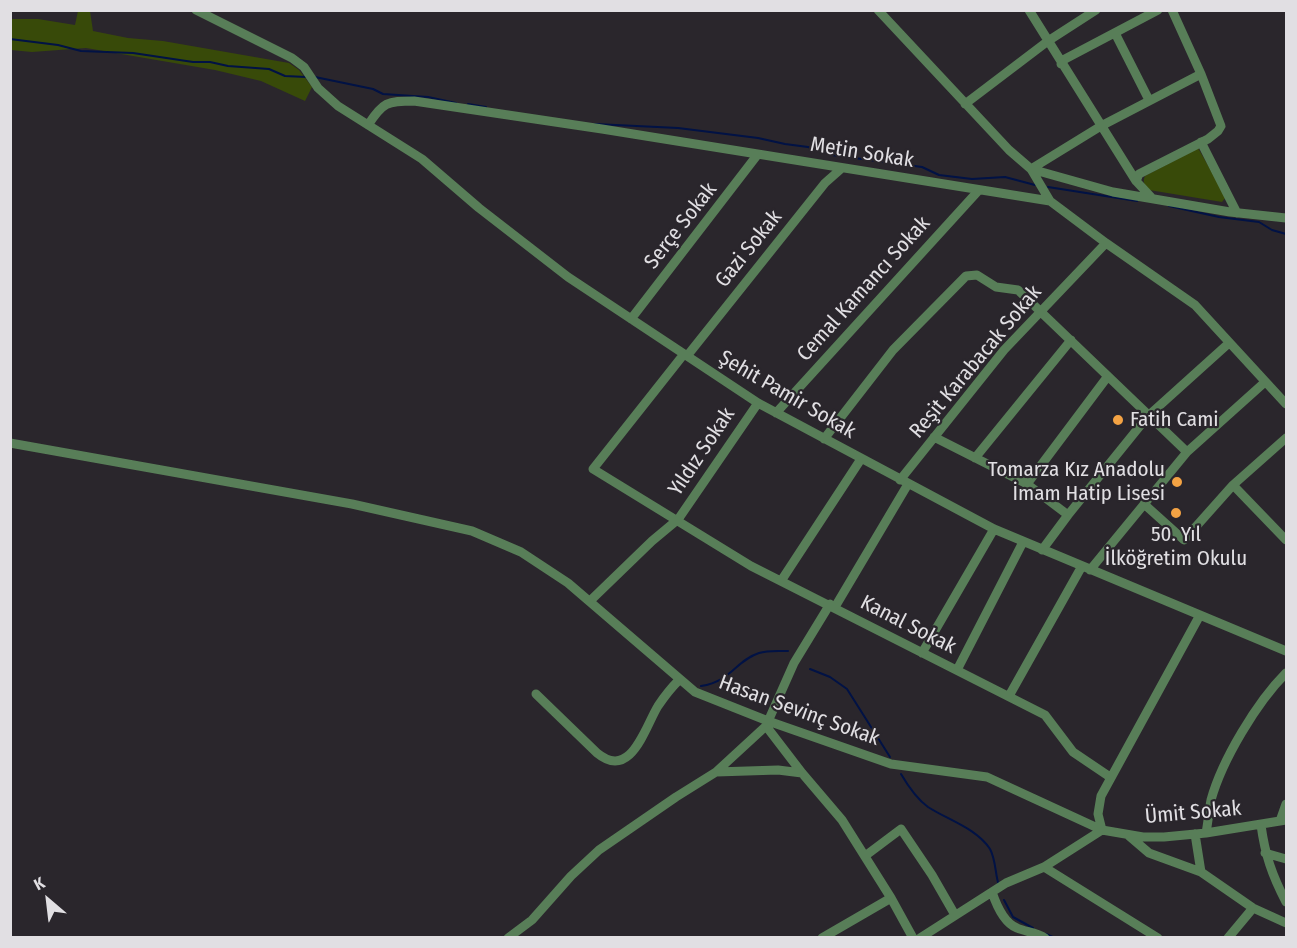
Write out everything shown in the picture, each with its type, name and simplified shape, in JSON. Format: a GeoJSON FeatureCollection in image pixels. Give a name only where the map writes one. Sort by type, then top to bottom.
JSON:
{"type":"FeatureCollection","features":[{"type":"Feature","properties":{"kind":"street","name":"Şehit Pamir Sokak"},"geometry":{"type":"LineString","coordinates":[[196,10],[292,58],[304,68],[318,88],[338,106],[422,159],[550,264],[758,403],[994,530],[1287,651]]}},
{"type":"Feature","properties":{"kind":"street"},"geometry":{"type":"LineString","coordinates":[[878,10],[1009,150],[1031,169],[1050,201]]}},
{"type":"Feature","properties":{"kind":"street"},"geometry":{"type":"LineString","coordinates":[[1029,10],[1136,181],[1151,197]]}},
{"type":"Feature","properties":{"kind":"street"},"geometry":{"type":"LineString","coordinates":[[965,104],[1048,41],[1096,10]]}},
{"type":"Feature","properties":{"kind":"street"},"geometry":{"type":"LineString","coordinates":[[1061,64],[1065,59],[1158,10]]}},
{"type":"Feature","properties":{"kind":"street"},"geometry":{"type":"LineString","coordinates":[[1136,181],[1139,174],[1201,142],[1218,131],[1221,126],[1201,74],[1172,10]]}},
{"type":"Feature","properties":{"kind":"street"},"geometry":{"type":"LineString","coordinates":[[1115,33],[1149,100]]}},
{"type":"Feature","properties":{"kind":"street"},"geometry":{"type":"LineString","coordinates":[[1031,169],[1101,126],[1201,74]]}},
{"type":"Feature","properties":{"kind":"street","name":"Metin Sokak"},"geometry":{"type":"LineString","coordinates":[[368,125],[377,112],[391,101],[414,101],[1050,201],[1195,305],[1287,404]]}},
{"type":"Feature","properties":{"kind":"street"},"geometry":{"type":"LineString","coordinates":[[1201,142],[1237,213]]}},
{"type":"Feature","properties":{"kind":"street","name":"Serçe Sokak"},"geometry":{"type":"LineString","coordinates":[[631,319],[758,154]]}},
{"type":"Feature","properties":{"kind":"street","name":"Gazi Sokak"},"geometry":{"type":"LineString","coordinates":[[593,469],[825,183],[842,168]]}},
{"type":"Feature","properties":{"kind":"street"},"geometry":{"type":"LineString","coordinates":[[1031,169],[1113,192],[1151,197],[1192,207],[1287,218]]}},
{"type":"Feature","properties":{"kind":"street","name":"Cemal Kamancı Sokak"},"geometry":{"type":"LineString","coordinates":[[776,413],[979,190]]}},
{"type":"Feature","properties":{"kind":"street","name":"Reşit Karabacak Sokak"},"geometry":{"type":"LineString","coordinates":[[767,723],[794,663],[832,606],[904,482],[934,437],[1004,350],[1106,243]]}},
{"type":"Feature","properties":{"kind":"street"},"geometry":{"type":"LineString","coordinates":[[824,439],[893,350],[966,276],[977,275],[996,287],[1018,290],[1187,452]]}},
{"type":"Feature","properties":{"kind":"street"},"geometry":{"type":"LineString","coordinates":[[975,458],[1071,340]]}},
{"type":"Feature","properties":{"kind":"street"},"geometry":{"type":"LineString","coordinates":[[1042,550],[1068,514],[1148,416],[1229,343]]}},
{"type":"Feature","properties":{"kind":"street"},"geometry":{"type":"LineString","coordinates":[[1027,484],[1108,376]]}},
{"type":"Feature","properties":{"kind":"street"},"geometry":{"type":"LineString","coordinates":[[1009,696],[1086,568],[1187,452],[1266,382]]}},
{"type":"Feature","properties":{"kind":"street","name":"Yıldız Sokak"},"geometry":{"type":"LineString","coordinates":[[590,601],[676,521],[758,403]]}},
{"type":"Feature","properties":{"kind":"street"},"geometry":{"type":"LineString","coordinates":[[934,437],[1027,484],[1068,514]]}},
{"type":"Feature","properties":{"kind":"street"},"geometry":{"type":"LineString","coordinates":[[1144,504],[1185,540],[1233,485],[1287,438]]}},
{"type":"Feature","properties":{"kind":"street","name":"Hasan Sevinç Sokak"},"geometry":{"type":"LineString","coordinates":[[10,443],[352,504],[472,531],[521,552],[568,583],[694,692],[767,723],[891,764],[987,777],[1102,830]]}},
{"type":"Feature","properties":{"kind":"street"},"geometry":{"type":"LineString","coordinates":[[781,580],[861,459]]}},
{"type":"Feature","properties":{"kind":"street","name":"Kanal Sokak"},"geometry":{"type":"LineString","coordinates":[[593,469],[751,566],[1045,715],[1073,752],[1110,777]]}},
{"type":"Feature","properties":{"kind":"street"},"geometry":{"type":"LineString","coordinates":[[1233,485],[1287,540]]}},
{"type":"Feature","properties":{"kind":"street"},"geometry":{"type":"LineString","coordinates":[[922,653],[994,530]]}},
{"type":"Feature","properties":{"kind":"street"},"geometry":{"type":"LineString","coordinates":[[957,670],[1023,542]]}},
{"type":"Feature","properties":{"kind":"street"},"geometry":{"type":"LineString","coordinates":[[920,938],[1006,883],[1044,867],[1102,830],[1098,814],[1101,796],[1200,615]]}},
{"type":"Feature","properties":{"kind":"street"},"geometry":{"type":"LineString","coordinates":[[1206,833],[1211,800],[1247,723],[1269,689],[1287,672]]}},
{"type":"Feature","properties":{"kind":"street"},"geometry":{"type":"LineString","coordinates":[[536,694],[602,758],[616,761],[630,755],[658,705],[681,682]]}},
{"type":"Feature","properties":{"kind":"street"},"geometry":{"type":"LineString","coordinates":[[508,938],[532,920],[571,876],[599,850],[716,772],[767,723],[802,773],[842,820],[913,938]]}},
{"type":"Feature","properties":{"kind":"street"},"geometry":{"type":"LineString","coordinates":[[716,772],[778,770],[802,773]]}},
{"type":"Feature","properties":{"kind":"street"},"geometry":{"type":"LineString","coordinates":[[1283,820],[1287,804]]}},
{"type":"Feature","properties":{"kind":"street","name":"Ümit Sokak"},"geometry":{"type":"LineString","coordinates":[[1102,830],[1143,837],[1206,833],[1283,820]]}},
{"type":"Feature","properties":{"kind":"street"},"geometry":{"type":"LineString","coordinates":[[1260,825],[1265,853],[1272,874],[1287,902]]}},
{"type":"Feature","properties":{"kind":"street"},"geometry":{"type":"LineString","coordinates":[[865,856],[901,829],[955,915]]}},
{"type":"Feature","properties":{"kind":"street"},"geometry":{"type":"LineString","coordinates":[[1126,834],[1149,852],[1201,872],[1253,908],[1287,923]]}},
{"type":"Feature","properties":{"kind":"street"},"geometry":{"type":"LineString","coordinates":[[1195,834],[1201,872]]}},
{"type":"Feature","properties":{"kind":"street"},"geometry":{"type":"LineString","coordinates":[[1265,853],[1287,859]]}},
{"type":"Feature","properties":{"kind":"street"},"geometry":{"type":"LineString","coordinates":[[1044,867],[1158,938]]}},
{"type":"Feature","properties":{"kind":"street"},"geometry":{"type":"LineString","coordinates":[[992,892],[1001,912],[1014,928],[1045,938]]}},
{"type":"Feature","properties":{"kind":"street"},"geometry":{"type":"LineString","coordinates":[[822,938],[891,898]]}},
{"type":"Feature","properties":{"kind":"street"},"geometry":{"type":"LineString","coordinates":[[1228,938],[1253,908]]}},
{"type":"Feature","properties":{"kind":"green space"},"geometry":{"type":"Polygon","coordinates":[[[78,11],[90,11],[93,31],[289,63],[299,70],[312,87],[305,101],[261,81],[215,70],[86,48],[32,52],[11,50],[11,19],[38,19],[75,25],[78,11]]]}},
{"type":"Feature","properties":{"kind":"green space"},"geometry":{"type":"Polygon","coordinates":[[[1198,148],[1226,197],[1222,202],[1149,190],[1146,187],[1145,176],[1198,148]]]}},
{"type":"Feature","properties":{"kind":"waterway"},"geometry":{"type":"LineString","coordinates":[[10,39],[58,45],[81,51],[133,53],[193,62],[269,69],[285,76],[306,77]]}},
{"type":"Feature","properties":{"kind":"waterway"},"geometry":{"type":"LineString","coordinates":[[315,77],[373,89],[383,94],[428,97],[456,103]]}},
{"type":"Feature","properties":{"kind":"waterway"},"geometry":{"type":"LineString","coordinates":[[468,104],[486,107]]}},
{"type":"Feature","properties":{"kind":"waterway"},"geometry":{"type":"LineString","coordinates":[[595,124],[678,128],[758,138],[808,147],[832,155],[922,167],[939,175],[972,179],[1005,177],[1035,185]]}},
{"type":"Feature","properties":{"kind":"waterway"},"geometry":{"type":"LineString","coordinates":[[1048,187],[1137,201]]}},
{"type":"Feature","properties":{"kind":"waterway"},"geometry":{"type":"LineString","coordinates":[[1169,206],[1219,217],[1259,222],[1272,230],[1286,234]]}},
{"type":"Feature","properties":{"kind":"waterway"},"geometry":{"type":"LineString","coordinates":[[701,686],[720,680],[744,661],[759,653],[788,651]]}},
{"type":"Feature","properties":{"kind":"waterway"},"geometry":{"type":"LineString","coordinates":[[810,669],[830,677],[847,689],[890,757]]}},
{"type":"Feature","properties":{"kind":"waterway"},"geometry":{"type":"LineString","coordinates":[[901,774],[924,804],[970,830],[984,842],[992,853],[999,886]]}},
{"type":"Feature","properties":{"kind":"waterway"},"geometry":{"type":"LineString","coordinates":[[1004,900],[1013,917],[1033,928]]}},
{"type":"Feature","properties":{"kind":"waterway"},"geometry":{"type":"LineString","coordinates":[[1046,934],[1055,938]]}},
{"type":"Feature","properties":{"kind":"place","name":"Fatih Cami"},"geometry":{"type":"Point","coordinates":[1118,420]}},
{"type":"Feature","properties":{"kind":"place","name":"Tomarza Kız Anadolu İmam Hatip Lisesi"},"geometry":{"type":"Point","coordinates":[1177,482]}},
{"type":"Feature","properties":{"kind":"place","name":"50. Yıl İlköğretim Okulu"},"geometry":{"type":"Point","coordinates":[1176,513]}}]}
